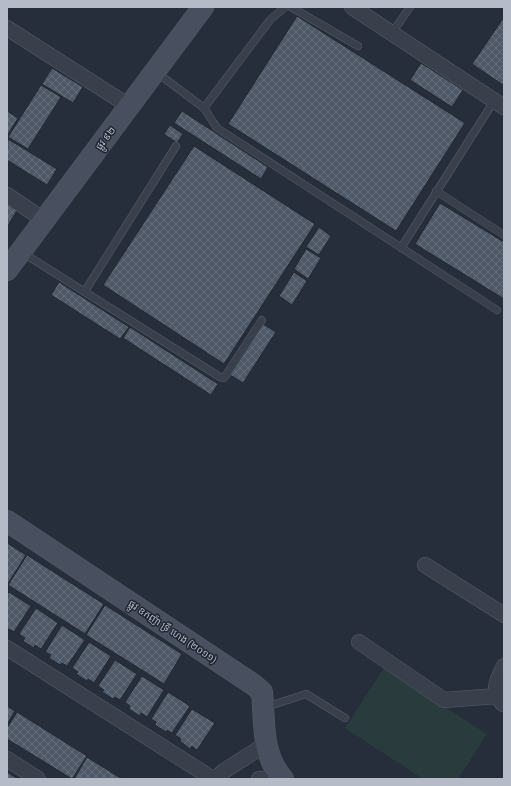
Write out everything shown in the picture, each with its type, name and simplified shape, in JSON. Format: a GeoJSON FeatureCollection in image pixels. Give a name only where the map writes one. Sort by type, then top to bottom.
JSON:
{"type":"FeatureCollection","features":[{"type":"Feature","properties":{"kind":"main road","name":"ផ្លូវ ៩២"},"geometry":{"type":"LineString","coordinates":[[7,270],[203,7]]}},
{"type":"Feature","properties":{"kind":"main road","name":"ផ្លូវ ឧកញ៉ា ទ្រី ហេង (២០១១)"},"geometry":{"type":"LineString","coordinates":[[7,520],[254,684],[262,692],[266,744],[271,761],[282,778]]}},
{"type":"Feature","properties":{"kind":"street"},"geometry":{"type":"LineString","coordinates":[[352,7],[501,103]]}},
{"type":"Feature","properties":{"kind":"street"},"geometry":{"type":"LineString","coordinates":[[7,28],[129,106]]}},
{"type":"Feature","properties":{"kind":"street"},"geometry":{"type":"LineString","coordinates":[[7,195],[44,220]]}},
{"type":"Feature","properties":{"kind":"street"},"geometry":{"type":"LineString","coordinates":[[425,565],[504,615]]}},
{"type":"Feature","properties":{"kind":"street"},"geometry":{"type":"LineString","coordinates":[[358,642],[444,700],[501,700]]}},
{"type":"Feature","properties":{"kind":"street"},"geometry":{"type":"LineString","coordinates":[[7,648],[214,779],[266,744]]}},
{"type":"Feature","properties":{"kind":"street"},"geometry":{"type":"LineString","coordinates":[[501,700],[495,690],[504,666]]}},
{"type":"Feature","properties":{"kind":"street"},"geometry":{"type":"LineString","coordinates":[[7,759],[38,779]]}},
{"type":"Feature","properties":{"kind":"street"},"geometry":{"type":"LineString","coordinates":[[259,779],[282,778]]}},
{"type":"Feature","properties":{"kind":"lane"},"geometry":{"type":"LineString","coordinates":[[204,108],[270,20],[285,7]]}},
{"type":"Feature","properties":{"kind":"lane"},"geometry":{"type":"LineString","coordinates":[[291,7],[358,46]]}},
{"type":"Feature","properties":{"kind":"lane"},"geometry":{"type":"LineString","coordinates":[[392,33],[410,7]]}},
{"type":"Feature","properties":{"kind":"lane"},"geometry":{"type":"LineString","coordinates":[[155,72],[204,108],[217,128],[498,310]]}},
{"type":"Feature","properties":{"kind":"lane"},"geometry":{"type":"LineString","coordinates":[[401,248],[436,191],[501,103]]}},
{"type":"Feature","properties":{"kind":"lane"},"geometry":{"type":"LineString","coordinates":[[85,291],[176,146]]}},
{"type":"Feature","properties":{"kind":"lane"},"geometry":{"type":"LineString","coordinates":[[436,191],[504,235]]}},
{"type":"Feature","properties":{"kind":"lane"},"geometry":{"type":"LineString","coordinates":[[21,251],[220,377],[224,378],[262,320]]}},
{"type":"Feature","properties":{"kind":"lane"},"geometry":{"type":"LineString","coordinates":[[264,708],[306,694],[345,718]]}},
{"type":"Feature","properties":{"kind":"shaded area"},"geometry":{"type":"Polygon","coordinates":[[[384,668],[487,734],[458,779],[423,779],[345,728],[384,668]]]}},
{"type":"Feature","properties":{"kind":"building"},"geometry":{"type":"Polygon","coordinates":[[[297,16],[465,123],[396,231],[228,124],[297,16]]]}},
{"type":"Feature","properties":{"kind":"building"},"geometry":{"type":"Polygon","coordinates":[[[504,17],[504,84],[503,85],[472,64],[504,17]]]}},
{"type":"Feature","properties":{"kind":"building"},"geometry":{"type":"Polygon","coordinates":[[[421,63],[463,90],[452,107],[410,80],[421,63]]]}},
{"type":"Feature","properties":{"kind":"building"},"geometry":{"type":"Polygon","coordinates":[[[52,68],[83,87],[73,103],[42,84],[52,68]]]}},
{"type":"Feature","properties":{"kind":"building"},"geometry":{"type":"Polygon","coordinates":[[[41,85],[61,97],[28,149],[8,137],[41,85]]]}},
{"type":"Feature","properties":{"kind":"building"},"geometry":{"type":"Polygon","coordinates":[[[7,111],[18,118],[7,136],[7,111]]]}},
{"type":"Feature","properties":{"kind":"building"},"geometry":{"type":"Polygon","coordinates":[[[182,111],[268,167],[261,179],[174,123],[182,111]]]}},
{"type":"Feature","properties":{"kind":"building"},"geometry":{"type":"Polygon","coordinates":[[[170,125],[183,134],[177,143],[164,134],[170,125]]]}},
{"type":"Feature","properties":{"kind":"building"},"geometry":{"type":"Polygon","coordinates":[[[8,139],[57,169],[47,185],[7,160],[8,139]]]}},
{"type":"Feature","properties":{"kind":"building"},"geometry":{"type":"Polygon","coordinates":[[[194,146],[315,224],[224,364],[103,285],[194,146]]]}},
{"type":"Feature","properties":{"kind":"building"},"geometry":{"type":"Polygon","coordinates":[[[7,202],[18,209],[7,227],[7,202]]]}},
{"type":"Feature","properties":{"kind":"building"},"geometry":{"type":"Polygon","coordinates":[[[440,203],[504,242],[504,299],[415,244],[440,203]]]}},
{"type":"Feature","properties":{"kind":"building"},"geometry":{"type":"Polygon","coordinates":[[[319,227],[331,236],[319,255],[306,247],[319,227]]]}},
{"type":"Feature","properties":{"kind":"building"},"geometry":{"type":"Polygon","coordinates":[[[306,249],[321,258],[308,279],[294,269],[306,249]]]}},
{"type":"Feature","properties":{"kind":"building"},"geometry":{"type":"Polygon","coordinates":[[[294,272],[307,281],[292,305],[279,296],[294,272]]]}},
{"type":"Feature","properties":{"kind":"building"},"geometry":{"type":"Polygon","coordinates":[[[59,282],[129,327],[120,339],[51,295],[59,282]]]}},
{"type":"Feature","properties":{"kind":"building"},"geometry":{"type":"Polygon","coordinates":[[[263,324],[276,332],[243,383],[230,375],[263,324]]]}},
{"type":"Feature","properties":{"kind":"building"},"geometry":{"type":"Polygon","coordinates":[[[130,327],[218,384],[211,395],[123,338],[130,327]]]}},
{"type":"Feature","properties":{"kind":"building"},"geometry":{"type":"Polygon","coordinates":[[[7,543],[26,555],[7,585],[7,543]]]}},
{"type":"Feature","properties":{"kind":"building"},"geometry":{"type":"Polygon","coordinates":[[[27,555],[104,604],[85,634],[8,585],[27,555]]]}},
{"type":"Feature","properties":{"kind":"building"},"geometry":{"type":"Polygon","coordinates":[[[9,592],[31,606],[14,632],[9,629],[7,631],[7,595],[9,592]]]}},
{"type":"Feature","properties":{"kind":"building"},"geometry":{"type":"Polygon","coordinates":[[[105,605],[182,654],[164,684],[86,635],[105,605]]]}},
{"type":"Feature","properties":{"kind":"building"},"geometry":{"type":"Polygon","coordinates":[[[36,608],[58,623],[41,649],[35,645],[34,648],[23,641],[25,638],[19,634],[36,608]]]}},
{"type":"Feature","properties":{"kind":"building"},"geometry":{"type":"Polygon","coordinates":[[[62,625],[85,640],[67,666],[62,663],[60,665],[49,658],[51,655],[45,652],[62,625]]]}},
{"type":"Feature","properties":{"kind":"building"},"geometry":{"type":"Polygon","coordinates":[[[89,642],[111,656],[94,683],[88,679],[87,681],[76,674],[78,672],[72,668],[89,642]]]}},
{"type":"Feature","properties":{"kind":"building"},"geometry":{"type":"Polygon","coordinates":[[[115,660],[137,674],[120,700],[115,697],[113,699],[102,692],[104,690],[98,686],[115,660]]]}},
{"type":"Feature","properties":{"kind":"building"},"geometry":{"type":"Polygon","coordinates":[[[142,676],[164,690],[147,717],[141,713],[140,716],[129,709],[130,706],[125,702],[142,676]]]}},
{"type":"Feature","properties":{"kind":"building"},"geometry":{"type":"Polygon","coordinates":[[[168,692],[190,706],[172,733],[167,730],[166,732],[155,725],[156,722],[151,719],[168,692]]]}},
{"type":"Feature","properties":{"kind":"building"},"geometry":{"type":"Polygon","coordinates":[[[7,706],[15,711],[7,724],[7,706]]]}},
{"type":"Feature","properties":{"kind":"building"},"geometry":{"type":"Polygon","coordinates":[[[192,709],[215,723],[197,750],[192,746],[190,749],[175,735],[192,709]]]}},
{"type":"Feature","properties":{"kind":"building"},"geometry":{"type":"Polygon","coordinates":[[[17,712],[87,756],[72,779],[7,739],[7,728],[17,712]]]}},
{"type":"Feature","properties":{"kind":"building"},"geometry":{"type":"Polygon","coordinates":[[[87,757],[122,779],[74,779],[87,757]]]}},
{"type":"Feature","properties":{"kind":"building"},"geometry":{"type":"Polygon","coordinates":[[[7,772],[18,779],[7,779],[7,772]]]}}]}
